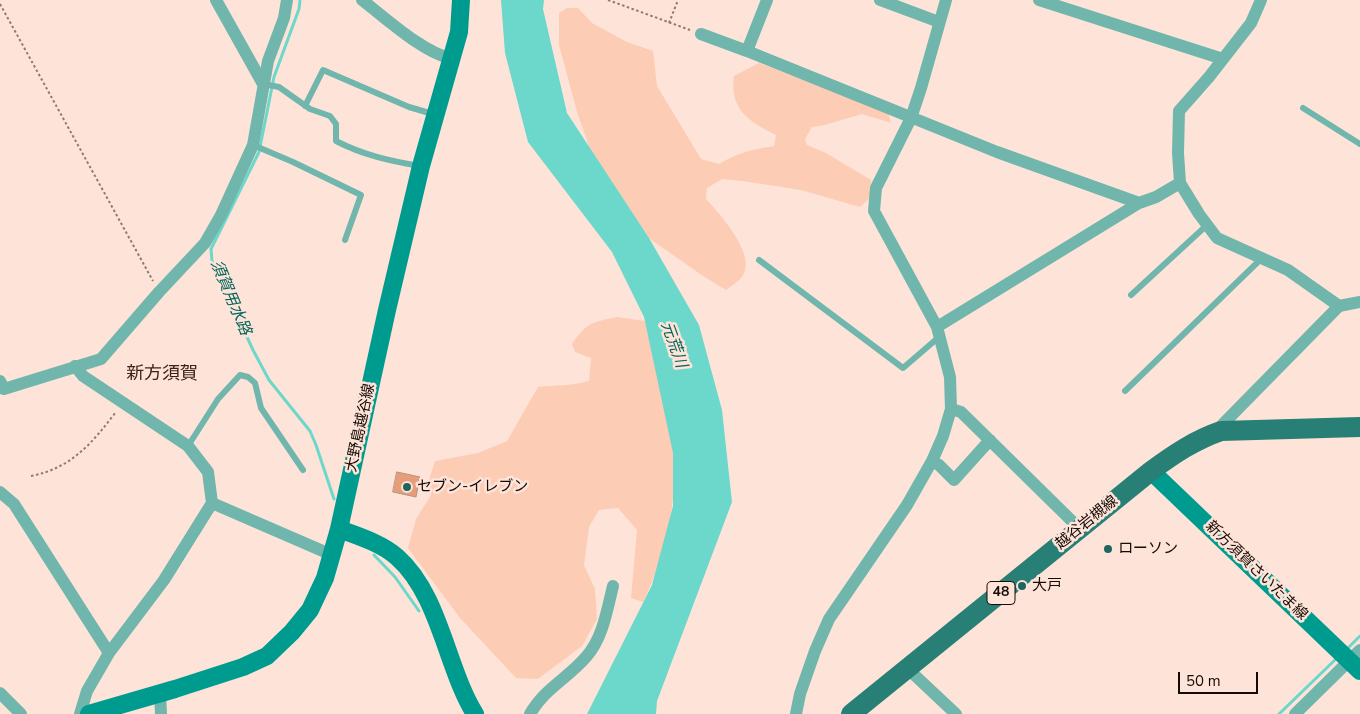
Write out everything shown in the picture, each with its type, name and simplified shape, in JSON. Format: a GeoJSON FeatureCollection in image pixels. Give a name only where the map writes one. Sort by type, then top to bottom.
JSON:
{"type":"FeatureCollection","features":[{"type":"Feature","properties":{"kind":"main road","name":"大野島越谷線"},"geometry":{"type":"LineString","coordinates":[[89,714],[243,667],[267,656],[292,632],[310,610],[325,578],[339,528],[421,166],[459,32],[461,0]]}},
{"type":"Feature","properties":{"kind":"main road","name":"越谷岩槻線"},"geometry":{"type":"LineString","coordinates":[[851,714],[1151,471],[1188,445],[1205,436],[1221,431],[1360,427]]}},
{"type":"Feature","properties":{"kind":"main road","name":"新方須賀さいたま線"},"geometry":{"type":"LineString","coordinates":[[1151,471],[1356,660]]}},
{"type":"Feature","properties":{"kind":"main road"},"geometry":{"type":"LineString","coordinates":[[339,528],[383,547],[396,556],[411,571],[424,592],[464,693],[475,714]]}},
{"type":"Feature","properties":{"kind":"street"},"geometry":{"type":"LineString","coordinates":[[216,0],[266,85]]}},
{"type":"Feature","properties":{"kind":"street"},"geometry":{"type":"LineString","coordinates":[[1,387],[101,359],[159,292],[205,243],[258,148],[268,61],[284,18],[287,0]]}},
{"type":"Feature","properties":{"kind":"street"},"geometry":{"type":"LineString","coordinates":[[362,0],[423,45],[441,56],[452,59]]}},
{"type":"Feature","properties":{"kind":"street"},"geometry":{"type":"LineString","coordinates":[[747,51],[767,0]]}},
{"type":"Feature","properties":{"kind":"street"},"geometry":{"type":"LineString","coordinates":[[880,0],[939,22]]}},
{"type":"Feature","properties":{"kind":"street"},"geometry":{"type":"LineString","coordinates":[[796,714],[803,685],[829,619],[907,505],[932,462],[943,436],[951,408],[950,377],[938,332],[874,211],[876,188],[911,118],[922,88],[946,0]]}},
{"type":"Feature","properties":{"kind":"street"},"geometry":{"type":"LineString","coordinates":[[1039,0],[1223,59]]}},
{"type":"Feature","properties":{"kind":"street"},"geometry":{"type":"LineString","coordinates":[[1260,0],[1251,23],[1179,111],[1178,154],[1180,183],[1218,238],[1288,270],[1339,306]]}},
{"type":"Feature","properties":{"kind":"street"},"geometry":{"type":"LineString","coordinates":[[701,34],[997,152],[1139,203]]}},
{"type":"Feature","properties":{"kind":"street"},"geometry":{"type":"LineString","coordinates":[[938,332],[1139,203],[1156,197],[1180,183]]}},
{"type":"Feature","properties":{"kind":"street"},"geometry":{"type":"LineString","coordinates":[[1221,431],[1224,424],[1339,306],[1360,303]]}},
{"type":"Feature","properties":{"kind":"street"},"geometry":{"type":"LineString","coordinates":[[75,366],[83,376],[188,446],[208,472],[212,503],[164,580],[109,653],[87,691],[80,714]]}},
{"type":"Feature","properties":{"kind":"street"},"geometry":{"type":"LineString","coordinates":[[951,408],[962,412],[1080,529]]}},
{"type":"Feature","properties":{"kind":"street"},"geometry":{"type":"LineString","coordinates":[[932,462],[940,465],[954,480],[990,440]]}},
{"type":"Feature","properties":{"kind":"street"},"geometry":{"type":"LineString","coordinates":[[0,492],[14,504],[109,653]]}},
{"type":"Feature","properties":{"kind":"street"},"geometry":{"type":"LineString","coordinates":[[212,503],[332,555]]}},
{"type":"Feature","properties":{"kind":"street"},"geometry":{"type":"LineString","coordinates":[[530,714],[538,700],[587,657],[600,636],[613,586]]}},
{"type":"Feature","properties":{"kind":"street"},"geometry":{"type":"LineString","coordinates":[[1295,714],[1356,660]]}},
{"type":"Feature","properties":{"kind":"street"},"geometry":{"type":"LineString","coordinates":[[907,668],[956,714]]}},
{"type":"Feature","properties":{"kind":"street"},"geometry":{"type":"LineString","coordinates":[[0,693],[21,714]]}},
{"type":"Feature","properties":{"kind":"street"},"geometry":{"type":"LineString","coordinates":[[160,693],[160,714]]}},
{"type":"Feature","properties":{"kind":"lane"},"geometry":{"type":"LineString","coordinates":[[305,106],[323,70],[409,107],[436,115]]}},
{"type":"Feature","properties":{"kind":"lane"},"geometry":{"type":"LineString","coordinates":[[266,85],[279,86],[310,109],[330,116],[336,124],[336,141],[351,149],[384,160],[421,166]]}},
{"type":"Feature","properties":{"kind":"lane"},"geometry":{"type":"LineString","coordinates":[[1303,108],[1360,144]]}},
{"type":"Feature","properties":{"kind":"lane"},"geometry":{"type":"LineString","coordinates":[[258,148],[293,162],[361,195],[345,240]]}},
{"type":"Feature","properties":{"kind":"lane"},"geometry":{"type":"LineString","coordinates":[[1131,295],[1208,225]]}},
{"type":"Feature","properties":{"kind":"lane"},"geometry":{"type":"LineString","coordinates":[[1125,391],[1262,258]]}},
{"type":"Feature","properties":{"kind":"lane"},"geometry":{"type":"LineString","coordinates":[[759,260],[903,368],[938,332]]}},
{"type":"Feature","properties":{"kind":"lane"},"geometry":{"type":"LineString","coordinates":[[188,446],[218,399],[240,375],[248,377],[255,383],[261,408],[303,470]]}},
{"type":"Feature","properties":{"kind":"path"},"geometry":{"type":"LineString","coordinates":[[608,0],[701,34]]}},
{"type":"Feature","properties":{"kind":"path"},"geometry":{"type":"LineString","coordinates":[[669,23],[678,0]]}},
{"type":"Feature","properties":{"kind":"path"},"geometry":{"type":"LineString","coordinates":[[0,4],[159,292]]}},
{"type":"Feature","properties":{"kind":"path"},"geometry":{"type":"LineString","coordinates":[[31,476],[49,472],[84,450],[123,403]]}},
{"type":"Feature","properties":{"kind":"shaded area"},"geometry":{"type":"Polygon","coordinates":[[[567,8],[578,8],[592,23],[627,42],[653,51],[657,86],[701,159],[719,164],[746,152],[774,146],[776,135],[757,125],[743,113],[738,106],[733,87],[734,76],[759,63],[888,112],[891,123],[862,114],[812,127],[805,139],[807,145],[826,153],[871,180],[870,198],[860,207],[801,190],[722,179],[707,188],[706,199],[735,236],[745,258],[746,268],[742,277],[726,290],[703,276],[649,238],[590,149],[577,112],[559,45],[559,13],[567,8]]]}},
{"type":"Feature","properties":{"kind":"shaded area"},"geometry":{"type":"Polygon","coordinates":[[[617,317],[645,321],[667,418],[675,469],[672,508],[663,549],[643,602],[631,598],[637,530],[618,508],[599,510],[589,527],[584,565],[595,589],[597,619],[582,646],[538,679],[516,678],[460,618],[408,548],[416,519],[431,495],[429,480],[435,461],[478,453],[507,441],[538,387],[570,385],[589,381],[591,358],[575,352],[572,344],[590,324],[617,317]]]}},
{"type":"Feature","properties":{"kind":"water","name":"元荒川"},"geometry":{"type":"Polygon","coordinates":[[[501,0],[544,0],[543,9],[567,113],[649,238],[699,325],[722,410],[732,502],[657,701],[656,714],[587,714],[652,585],[673,506],[673,453],[644,317],[612,252],[528,142],[505,53],[501,0]]]}},
{"type":"Feature","properties":{"kind":"building"},"geometry":{"type":"Polygon","coordinates":[[[397,472],[420,477],[416,497],[393,492],[397,472]]]}},
{"type":"Feature","properties":{"kind":"waterway","name":"須賀用水路"},"geometry":{"type":"LineString","coordinates":[[300,0],[299,9],[274,77],[259,152],[211,249],[212,261],[269,380],[310,431],[334,499]]}},
{"type":"Feature","properties":{"kind":"waterway","name":"須賀用水路"},"geometry":{"type":"LineString","coordinates":[[374,555],[395,577],[419,611]]}},
{"type":"Feature","properties":{"kind":"waterway"},"geometry":{"type":"LineString","coordinates":[[1346,650],[1360,636]]}},
{"type":"Feature","properties":{"kind":"waterway"},"geometry":{"type":"LineString","coordinates":[[1279,714],[1338,657]]}},
{"type":"Feature","properties":{"kind":"place","name":"セブン-イレブン"},"geometry":{"type":"Point","coordinates":[407,487]}},
{"type":"Feature","properties":{"kind":"place","name":"ローソン"},"geometry":{"type":"Point","coordinates":[1108,549]}},
{"type":"Feature","properties":{"kind":"place","name":"大戸"},"geometry":{"type":"Point","coordinates":[1022,586]}},
{"type":"Feature","properties":{"kind":"district","name":"新方須賀"},"geometry":{"type":"Point","coordinates":[162,375]}}]}
